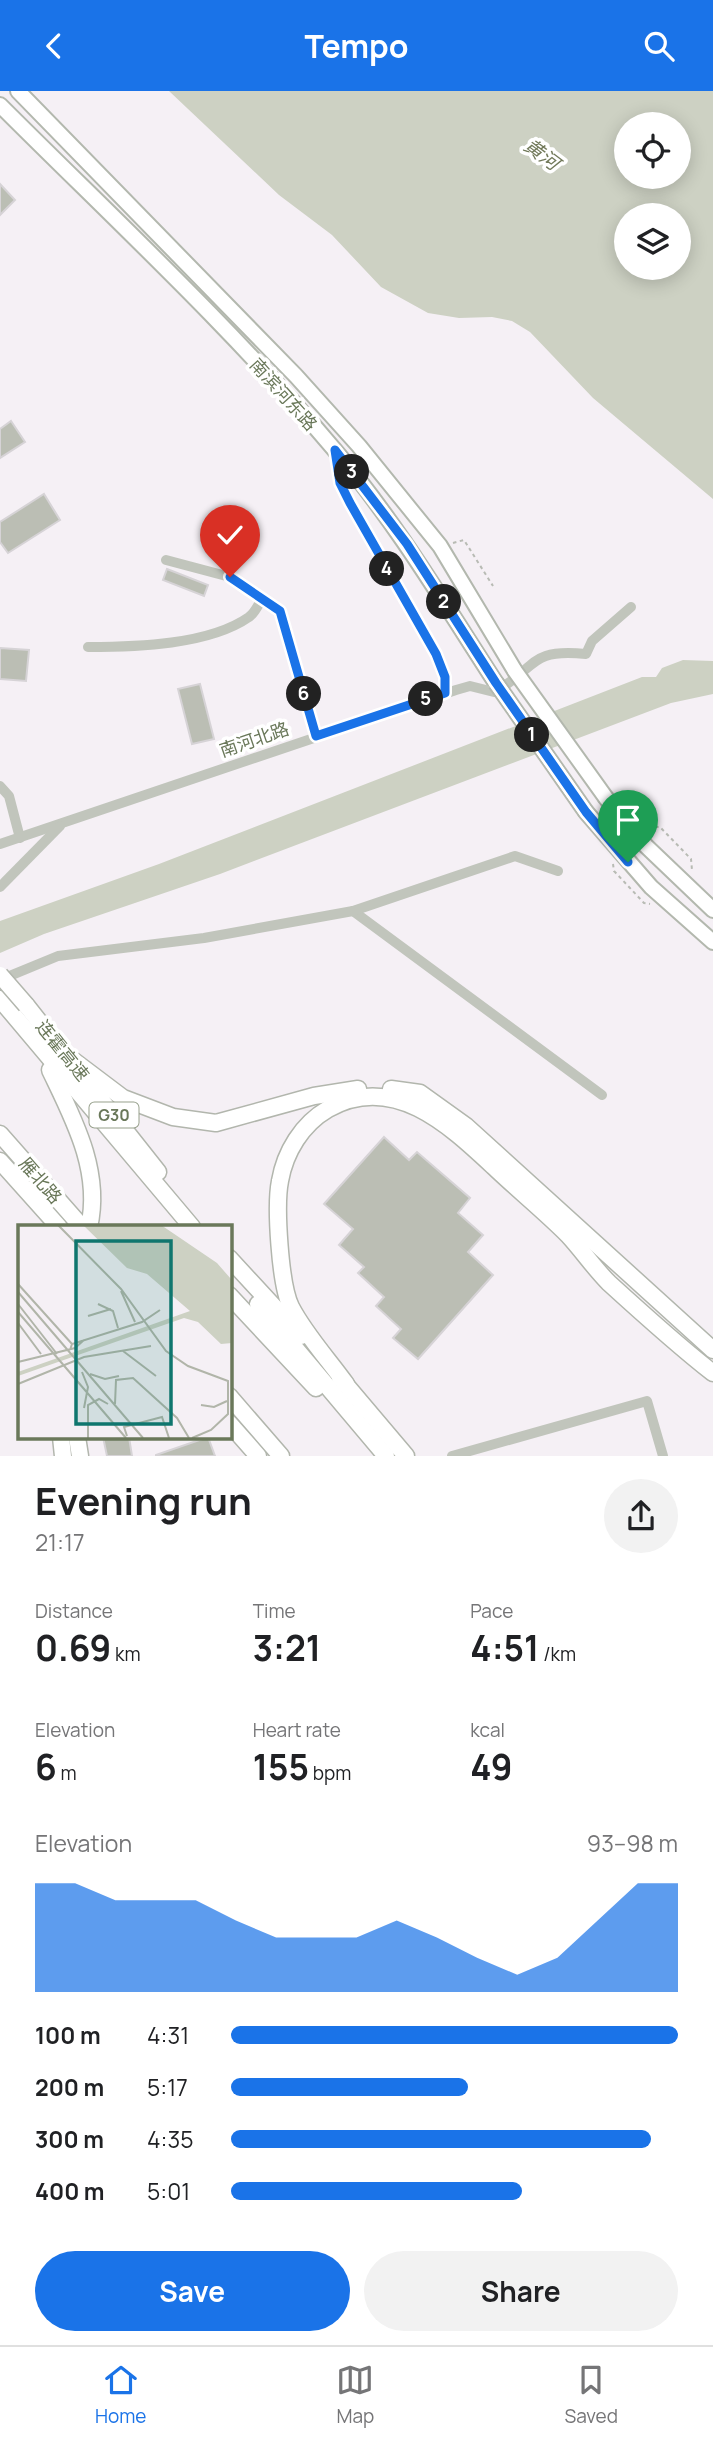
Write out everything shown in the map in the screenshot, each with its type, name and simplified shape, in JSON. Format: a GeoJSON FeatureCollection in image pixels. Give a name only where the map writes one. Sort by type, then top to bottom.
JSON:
{"type":"FeatureCollection","features":[{"type":"Feature","properties":{"kind":"highway","name":"连霍高速"},"geometry":{"type":"LineString","coordinates":[[0,978],[12,1005],[38,1045],[190,1225]]}},
{"type":"Feature","properties":{"kind":"highway","name":"连霍高速"},"geometry":{"type":"LineString","coordinates":[[12,1005],[70,1058],[199,1225]]}},
{"type":"Feature","properties":{"kind":"highway"},"geometry":{"type":"LineString","coordinates":[[38,1045],[80,1132],[91,1178],[89,1225]]}},
{"type":"Feature","properties":{"kind":"highway"},"geometry":{"type":"LineString","coordinates":[[70,1058],[123,1098],[173,1117],[216,1123],[314,1096],[352,1089],[419,1093],[466,1126],[713,1350]]}},
{"type":"Feature","properties":{"kind":"highway"},"geometry":{"type":"LineString","coordinates":[[335,1392],[290,1305],[280,1246],[280,1182],[292,1147],[302,1131],[321,1113],[343,1101],[380,1096],[402,1100],[425,1110],[468,1143],[569,1236],[609,1282],[677,1345],[713,1373]]}},
{"type":"Feature","properties":{"kind":"highway","name":"雁北路"},"geometry":{"type":"LineString","coordinates":[[0,1133],[80,1225]]}},
{"type":"Feature","properties":{"kind":"highway","name":"雁北路"},"geometry":{"type":"LineString","coordinates":[[0,1161],[57,1225]]}},
{"type":"Feature","properties":{"kind":"highway"},"geometry":{"type":"LineString","coordinates":[[231,1261],[386,1456]]}},
{"type":"Feature","properties":{"kind":"highway"},"geometry":{"type":"LineString","coordinates":[[231,1273],[335,1392],[380,1456]]}},
{"type":"Feature","properties":{"kind":"highway"},"geometry":{"type":"LineString","coordinates":[[231,1298],[406,1456]]}},
{"type":"Feature","properties":{"kind":"highway"},"geometry":{"type":"LineString","coordinates":[[231,1398],[281,1456]]}},
{"type":"Feature","properties":{"kind":"highway"},"geometry":{"type":"LineString","coordinates":[[231,1425],[258,1456]]}},
{"type":"Feature","properties":{"kind":"main road","name":"南滨河东路"},"geometry":{"type":"LineString","coordinates":[[18,91],[296,376],[359,446],[440,546],[515,671],[606,798],[630,827],[713,910]]}},
{"type":"Feature","properties":{"kind":"main road","name":"南滨河东路"},"geometry":{"type":"LineString","coordinates":[[0,105],[281,387],[335,450],[407,544],[496,683],[586,812],[651,887],[713,942]]}},
{"type":"Feature","properties":{"kind":"street"},"geometry":{"type":"LineString","coordinates":[[335,450],[340,483],[436,654],[450,692],[470,686],[494,692],[514,680],[536,658],[562,651],[586,655],[592,641],[631,607]]}},
{"type":"Feature","properties":{"kind":"street"},"geometry":{"type":"LineString","coordinates":[[166,560],[230,577],[280,611],[316,736]]}},
{"type":"Feature","properties":{"kind":"street"},"geometry":{"type":"LineString","coordinates":[[88,647],[140,647],[220,632],[252,616],[262,599]]}},
{"type":"Feature","properties":{"kind":"street","name":"南河北路"},"geometry":{"type":"LineString","coordinates":[[0,845],[450,692]]}},
{"type":"Feature","properties":{"kind":"street"},"geometry":{"type":"LineString","coordinates":[[0,786],[9,796],[20,838]]}},
{"type":"Feature","properties":{"kind":"street","name":"南河北路"},"geometry":{"type":"LineString","coordinates":[[0,887],[65,823]]}},
{"type":"Feature","properties":{"kind":"street"},"geometry":{"type":"LineString","coordinates":[[0,978],[58,956],[204,937],[353,911],[515,856],[558,871]]}},
{"type":"Feature","properties":{"kind":"street"},"geometry":{"type":"LineString","coordinates":[[353,911],[602,1095]]}},
{"type":"Feature","properties":{"kind":"street"},"geometry":{"type":"LineString","coordinates":[[452,1456],[647,1401],[663,1456]]}},
{"type":"Feature","properties":{"kind":"path"},"geometry":{"type":"LineString","coordinates":[[464,540],[494,586]]}},
{"type":"Feature","properties":{"kind":"path"},"geometry":{"type":"LineString","coordinates":[[630,827],[660,827],[691,859],[692,870]]}},
{"type":"Feature","properties":{"kind":"water","name":"黄河"},"geometry":{"type":"Polygon","coordinates":[[[169,91],[713,91],[713,499],[593,398],[530,332],[512,321],[492,317],[459,318],[428,313],[381,287],[332,235],[279,195],[169,91]]]}},
{"type":"Feature","properties":{"kind":"water"},"geometry":{"type":"Polygon","coordinates":[[[683,660],[713,661],[713,694],[671,703],[220,874],[44,934],[0,953],[0,921],[159,864],[642,677],[656,677],[662,668],[683,660]]]}},
{"type":"Feature","properties":{"kind":"building"},"geometry":{"type":"Polygon","coordinates":[[[0,184],[15,200],[0,215],[0,184]]]}},
{"type":"Feature","properties":{"kind":"building"},"geometry":{"type":"Polygon","coordinates":[[[11,421],[25,442],[0,458],[0,429],[11,421]]]}},
{"type":"Feature","properties":{"kind":"building"},"geometry":{"type":"Polygon","coordinates":[[[44,494],[60,520],[8,553],[0,542],[0,522],[44,494]]]}},
{"type":"Feature","properties":{"kind":"building"},"geometry":{"type":"Polygon","coordinates":[[[167,569],[208,585],[204,596],[163,580],[167,569]]]}},
{"type":"Feature","properties":{"kind":"building"},"geometry":{"type":"Polygon","coordinates":[[[0,648],[29,650],[26,681],[0,679],[0,648]]]}},
{"type":"Feature","properties":{"kind":"building"},"geometry":{"type":"Polygon","coordinates":[[[200,684],[214,739],[192,744],[178,689],[200,684]]]}},
{"type":"Feature","properties":{"kind":"building"},"geometry":{"type":"Polygon","coordinates":[[[384,1137],[409,1160],[417,1152],[470,1198],[458,1213],[483,1235],[468,1252],[493,1275],[418,1359],[393,1338],[401,1329],[376,1306],[384,1297],[358,1273],[364,1267],[339,1245],[353,1229],[324,1204],[384,1137]]]}},
{"type":"Feature","properties":{"kind":"building"},"geometry":{"type":"Polygon","coordinates":[[[103,1439],[129,1439],[132,1456],[107,1456],[103,1439]]]}},
{"type":"Feature","properties":{"kind":"building"},"geometry":{"type":"Polygon","coordinates":[[[209,1439],[215,1456],[156,1456],[209,1439]]]}},
{"type":"Feature","properties":{"kind":"route"},"geometry":{"type":"LineString","coordinates":[[230,577],[280,611],[316,736],[445,693],[445,677],[436,654],[340,483],[335,450],[407,544],[496,683],[586,812],[628,862]]}}]}
